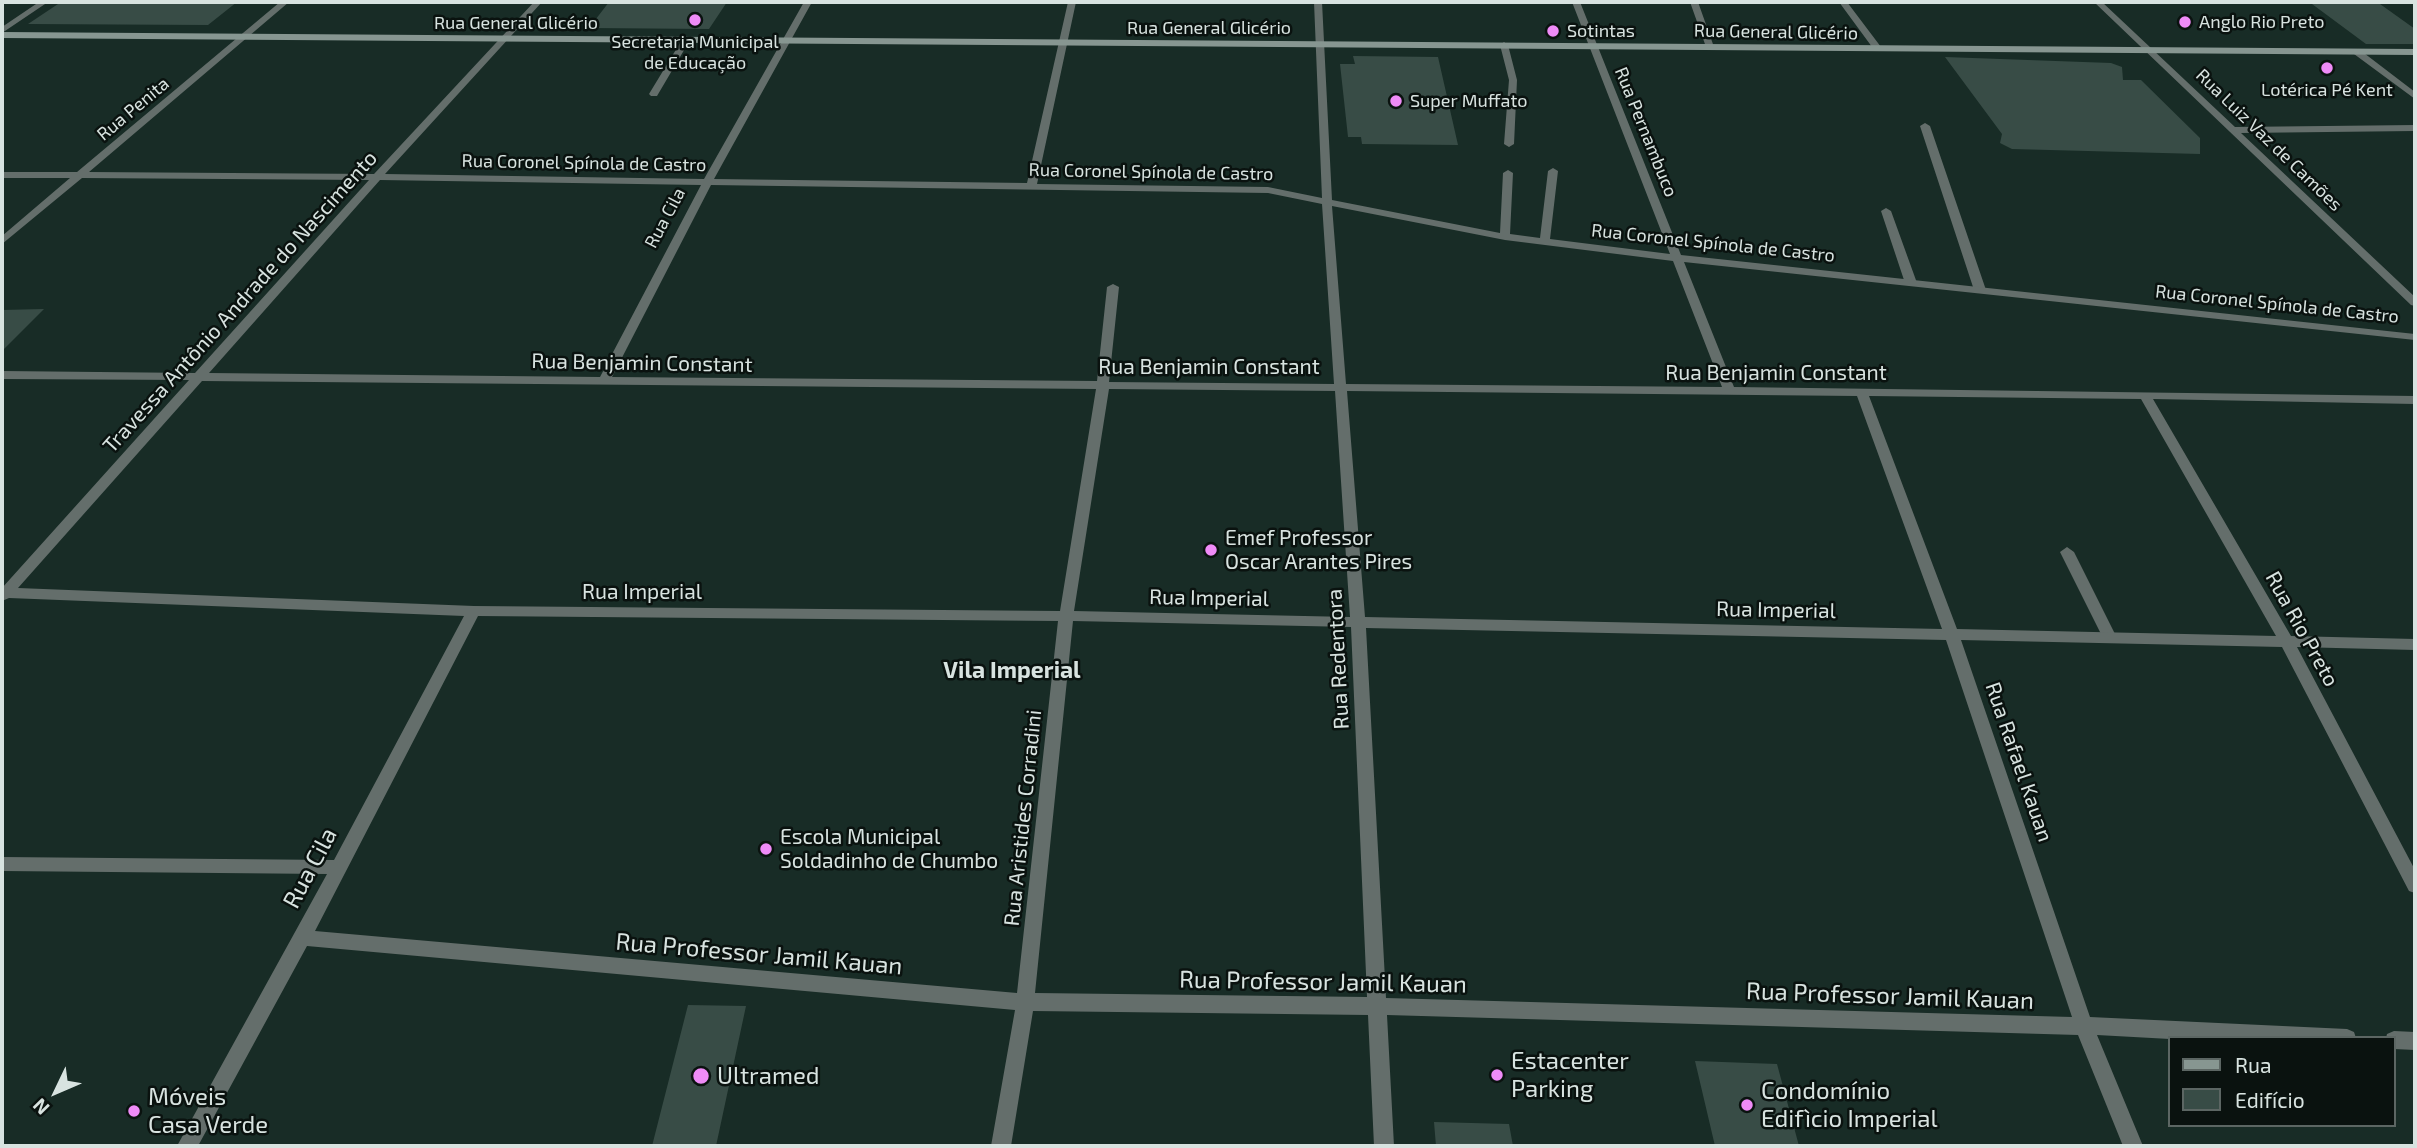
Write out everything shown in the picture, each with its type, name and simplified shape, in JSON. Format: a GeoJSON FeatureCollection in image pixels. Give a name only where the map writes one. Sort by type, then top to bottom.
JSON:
{"type":"FeatureCollection","features":[{"type":"Feature","properties":{"kind":"street"},"geometry":{"type":"LineString","coordinates":[[2,33],[44,2]]}},
{"type":"Feature","properties":{"kind":"street","name":"Rua Penita"},"geometry":{"type":"LineString","coordinates":[[2,241],[285,2]]}},
{"type":"Feature","properties":{"kind":"street","name":"Travessa Antônio Andrade do Nascimento"},"geometry":{"type":"LineString","coordinates":[[3,595],[200,378],[377,177],[538,2]]}},
{"type":"Feature","properties":{"kind":"street","name":"Rua Cila"},"geometry":{"type":"LineString","coordinates":[[603,382],[707,182],[808,2]]}},
{"type":"Feature","properties":{"kind":"street"},"geometry":{"type":"LineString","coordinates":[[1031,187],[1072,2]]}},
{"type":"Feature","properties":{"kind":"street","name":"Rua Redentora"},"geometry":{"type":"LineString","coordinates":[[1318,2],[1327,201],[1357,622],[1384,1146]]}},
{"type":"Feature","properties":{"kind":"street","name":"Rua Pernambuco"},"geometry":{"type":"LineString","coordinates":[[1576,2],[1730,392]]}},
{"type":"Feature","properties":{"kind":"street"},"geometry":{"type":"LineString","coordinates":[[1694,2],[1710,47]]}},
{"type":"Feature","properties":{"kind":"street"},"geometry":{"type":"LineString","coordinates":[[1843,2],[1878,49]]}},
{"type":"Feature","properties":{"kind":"street","name":"Rua Luiz Vaz de Camões"},"geometry":{"type":"LineString","coordinates":[[2098,2],[2415,303]]}},
{"type":"Feature","properties":{"kind":"street","name":"Rua General Glicério"},"geometry":{"type":"LineString","coordinates":[[2,33],[2415,52]]}},
{"type":"Feature","properties":{"kind":"street"},"geometry":{"type":"LineString","coordinates":[[654,94],[686,40]]}},
{"type":"Feature","properties":{"kind":"street"},"geometry":{"type":"LineString","coordinates":[[1504,45],[1513,80],[1509,144]]}},
{"type":"Feature","properties":{"kind":"street"},"geometry":{"type":"LineString","coordinates":[[2357,52],[2415,96]]}},
{"type":"Feature","properties":{"kind":"street"},"geometry":{"type":"LineString","coordinates":[[1925,126],[1980,290]]}},
{"type":"Feature","properties":{"kind":"street"},"geometry":{"type":"LineString","coordinates":[[2233,130],[2415,128]]}},
{"type":"Feature","properties":{"kind":"street"},"geometry":{"type":"LineString","coordinates":[[1545,242],[1553,171]]}},
{"type":"Feature","properties":{"kind":"street"},"geometry":{"type":"LineString","coordinates":[[1505,236],[1508,173]]}},
{"type":"Feature","properties":{"kind":"street","name":"Rua Coronel Spínola de Castro"},"geometry":{"type":"LineString","coordinates":[[2,175],[377,177],[1268,190],[1443,226],[1545,242],[2413,340]]}},
{"type":"Feature","properties":{"kind":"street"},"geometry":{"type":"LineString","coordinates":[[1886,211],[1911,283]]}},
{"type":"Feature","properties":{"kind":"street","name":"Rua Aristides Corradini"},"geometry":{"type":"LineString","coordinates":[[1002,1146],[1025,1002],[1066,616],[1103,386],[1113,287]]}},
{"type":"Feature","properties":{"kind":"street","name":"Rua Benjamin Constant"},"geometry":{"type":"LineString","coordinates":[[2,375],[2145,395],[2415,400]]}},
{"type":"Feature","properties":{"kind":"street","name":"Rua Rafael Kauan"},"geometry":{"type":"LineString","coordinates":[[1862,393],[1952,635],[2084,1027],[2133,1146]]}},
{"type":"Feature","properties":{"kind":"street","name":"Rua Rio Preto"},"geometry":{"type":"LineString","coordinates":[[2145,395],[2287,642],[2415,886]]}},
{"type":"Feature","properties":{"kind":"street"},"geometry":{"type":"LineString","coordinates":[[2067,552],[2110,638]]}},
{"type":"Feature","properties":{"kind":"street","name":"Rua Imperial"},"geometry":{"type":"LineString","coordinates":[[3,595],[474,611],[1066,616],[2415,644]]}},
{"type":"Feature","properties":{"kind":"street","name":"Rua Cila"},"geometry":{"type":"LineString","coordinates":[[187,1146],[302,938],[474,611]]}},
{"type":"Feature","properties":{"kind":"street"},"geometry":{"type":"LineString","coordinates":[[2,864],[339,867]]}},
{"type":"Feature","properties":{"kind":"street","name":"Rua Professor Jamil Kauan"},"geometry":{"type":"LineString","coordinates":[[302,938],[1025,1002],[1376,1006],[2299,1036]]}},
{"type":"Feature","properties":{"kind":"street"},"geometry":{"type":"LineString","coordinates":[[2396,1040],[2415,1041]]}},
{"type":"Feature","properties":{"kind":"building"},"geometry":{"type":"Polygon","coordinates":[[[61,2],[237,2],[208,25],[28,24],[61,2]]]}},
{"type":"Feature","properties":{"kind":"building","name":"Secretaria Municipal de Educação"},"geometry":{"type":"Polygon","coordinates":[[[609,2],[727,2],[709,29],[589,28],[609,2]]]}},
{"type":"Feature","properties":{"kind":"building"},"geometry":{"type":"Polygon","coordinates":[[[2312,4],[2380,4],[2415,29],[2415,44],[2366,44],[2312,4]]]}},
{"type":"Feature","properties":{"kind":"building","name":"Super Muffato"},"geometry":{"type":"Polygon","coordinates":[[[1353,56],[1438,57],[1458,145],[1362,144],[1361,137],[1348,137],[1340,64],[1355,64],[1353,56]]]}},
{"type":"Feature","properties":{"kind":"building"},"geometry":{"type":"Polygon","coordinates":[[[1945,57],[2111,63],[2122,67],[2123,80],[2141,80],[2200,138],[2200,154],[2012,149],[2000,143],[2002,134],[1945,57]]]}},
{"type":"Feature","properties":{"kind":"building"},"geometry":{"type":"Polygon","coordinates":[[[44,309],[2,351],[2,310],[44,309]]]}},
{"type":"Feature","properties":{"kind":"building","name":"Ultramed"},"geometry":{"type":"Polygon","coordinates":[[[688,1005],[746,1006],[716,1146],[652,1146],[688,1005]]]}},
{"type":"Feature","properties":{"kind":"building","name":"Condomínio Edifìcio Imperial"},"geometry":{"type":"Polygon","coordinates":[[[1695,1061],[1777,1064],[1799,1146],[1715,1146],[1695,1061]]]}},
{"type":"Feature","properties":{"kind":"building"},"geometry":{"type":"Polygon","coordinates":[[[1434,1122],[1509,1124],[1513,1146],[1436,1146],[1434,1122]]]}},
{"type":"Feature","properties":{"kind":"place","name":"Secretaria Municipal de Educação"},"geometry":{"type":"Point","coordinates":[695,20]}},
{"type":"Feature","properties":{"kind":"place","name":"Anglo Rio Preto"},"geometry":{"type":"Point","coordinates":[2185,22]}},
{"type":"Feature","properties":{"kind":"place","name":"Sotintas"},"geometry":{"type":"Point","coordinates":[1553,31]}},
{"type":"Feature","properties":{"kind":"place","name":"Lotérica Pé Kent"},"geometry":{"type":"Point","coordinates":[2327,68]}},
{"type":"Feature","properties":{"kind":"place","name":"Super Muffato"},"geometry":{"type":"Point","coordinates":[1396,101]}},
{"type":"Feature","properties":{"kind":"place","name":"Emef Professor Oscar Arantes Pires"},"geometry":{"type":"Point","coordinates":[1211,550]}},
{"type":"Feature","properties":{"kind":"place","name":"Escola Municipal Soldadinho de Chumbo"},"geometry":{"type":"Point","coordinates":[766,849]}},
{"type":"Feature","properties":{"kind":"place","name":"Estacenter Parking"},"geometry":{"type":"Point","coordinates":[1497,1075]}},
{"type":"Feature","properties":{"kind":"place","name":"Ultramed"},"geometry":{"type":"Point","coordinates":[701,1076]}},
{"type":"Feature","properties":{"kind":"place","name":"Condomínio Edifìcio Imperial"},"geometry":{"type":"Point","coordinates":[1747,1105]}},
{"type":"Feature","properties":{"kind":"place","name":"Móveis Casa Verde"},"geometry":{"type":"Point","coordinates":[134,1111]}},
{"type":"Feature","properties":{"kind":"district","name":"Vila Imperial"},"geometry":{"type":"Point","coordinates":[1012,670]}}]}
